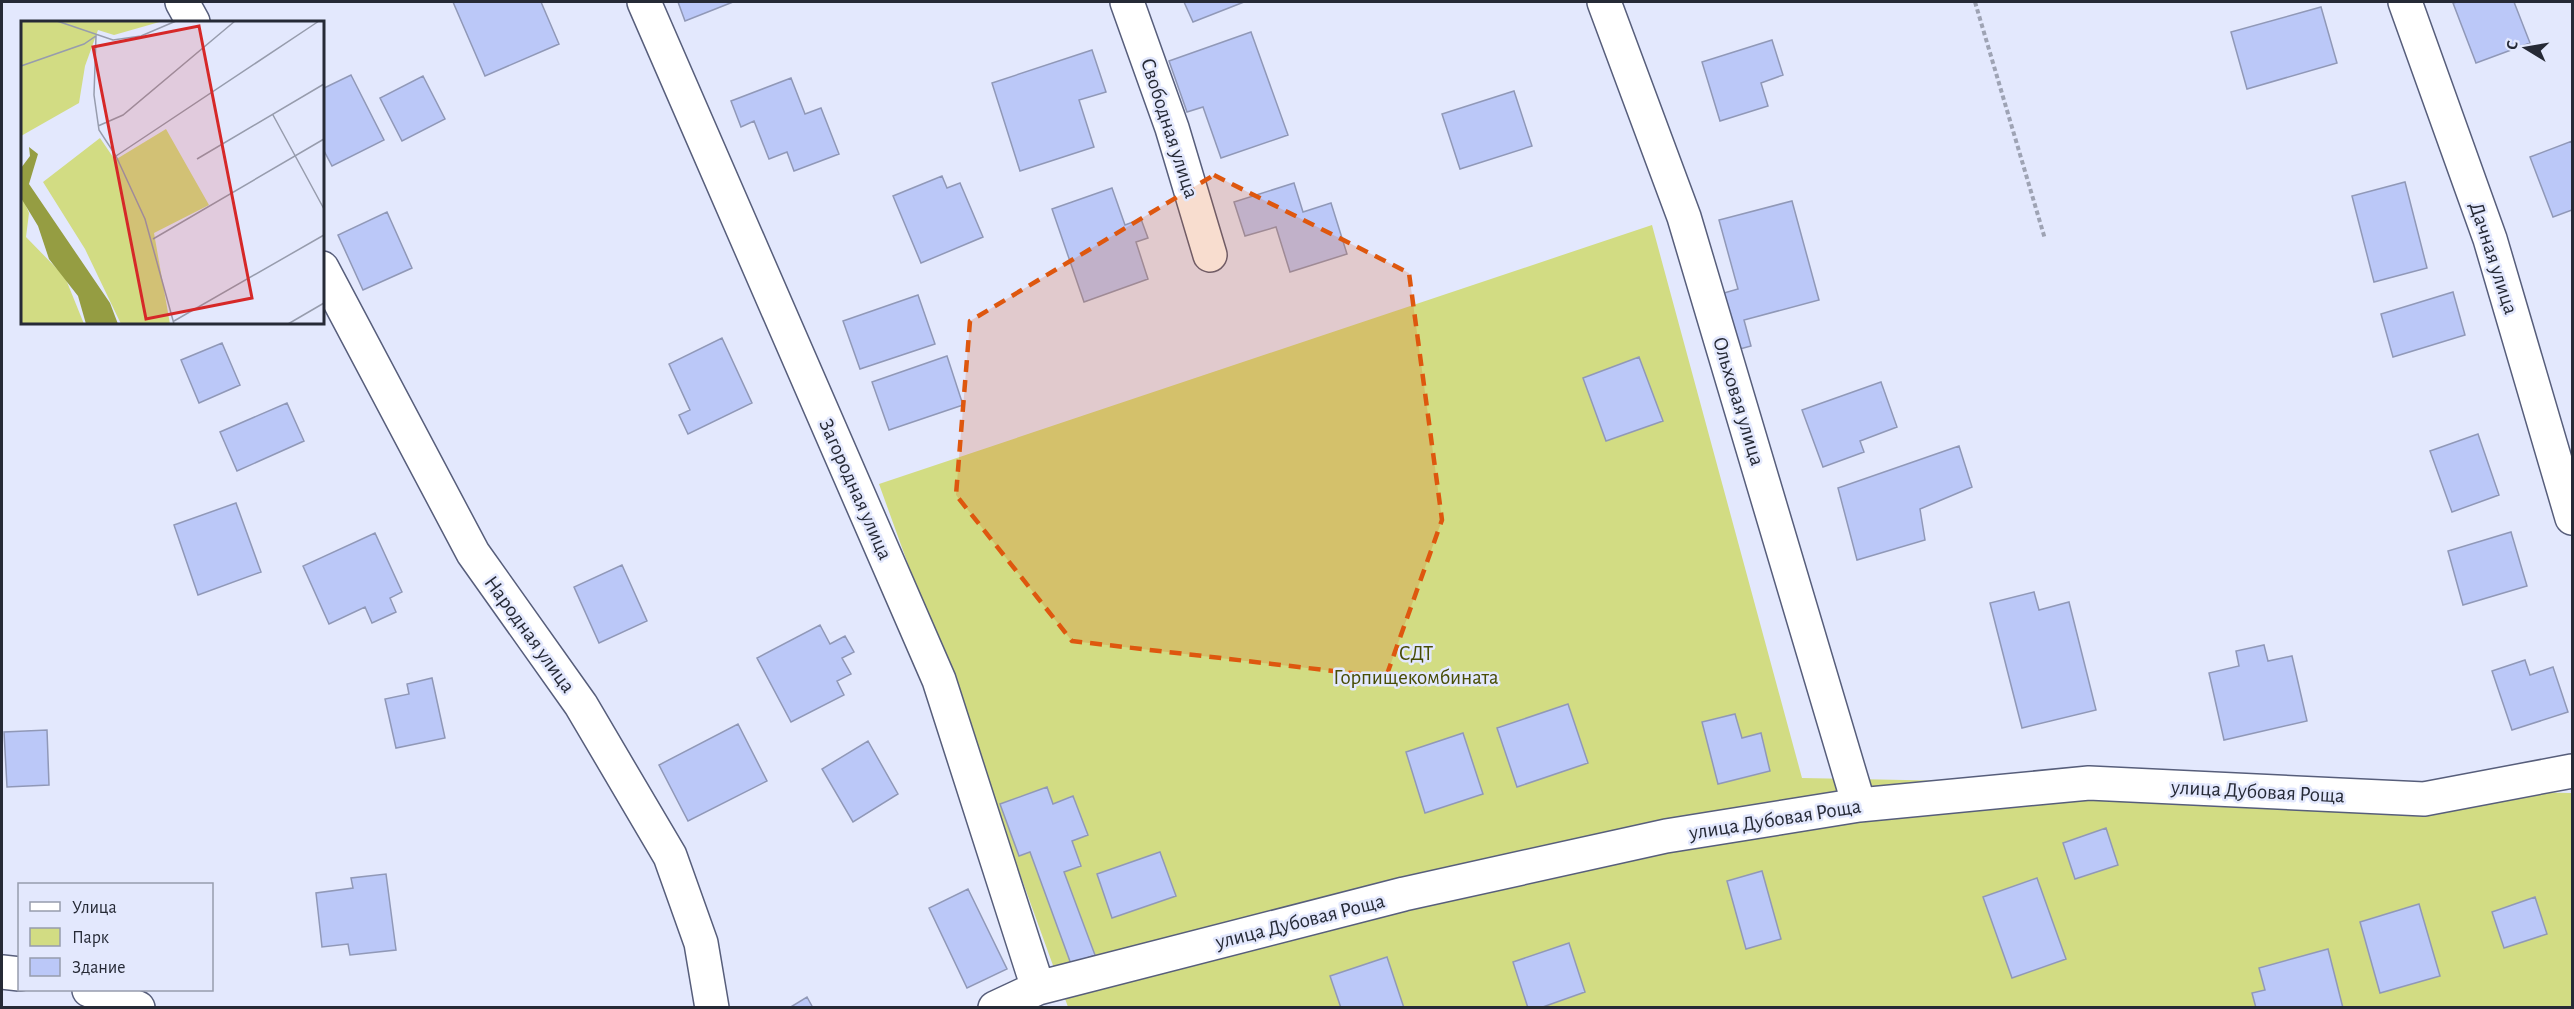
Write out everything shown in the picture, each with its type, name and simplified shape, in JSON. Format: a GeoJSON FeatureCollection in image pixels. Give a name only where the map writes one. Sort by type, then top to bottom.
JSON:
{"type":"FeatureCollection","features":[{"type":"Feature","properties":{"kind":"street"},"geometry":{"type":"LineString","coordinates":[[182,2],[192,21]]}},
{"type":"Feature","properties":{"kind":"street","name":"Загородная улица"},"geometry":{"type":"LineString","coordinates":[[644,2],[939,680],[1038,988]]}},
{"type":"Feature","properties":{"kind":"street","name":"Свободная улица"},"geometry":{"type":"LineString","coordinates":[[1127,2],[1173,128],[1210,255]]}},
{"type":"Feature","properties":{"kind":"street","name":"Ольховая улица"},"geometry":{"type":"LineString","coordinates":[[1604,2],[1684,217],[1859,805]]}},
{"type":"Feature","properties":{"kind":"street","name":"Дачная улица"},"geometry":{"type":"LineString","coordinates":[[2405,2],[2490,239],[2572,518]]}},
{"type":"Feature","properties":{"kind":"street","name":"Народная улица"},"geometry":{"type":"LineString","coordinates":[[324,272],[473,553],[581,705],[670,856],[701,943],[712,1008]]}},
{"type":"Feature","properties":{"kind":"street","name":"улица Дубовая Роща"},"geometry":{"type":"LineString","coordinates":[[995,1008],[1038,988],[1472,879],[1666,836],[1859,805],[2089,783],[2424,799],[2572,771]]}},
{"type":"Feature","properties":{"kind":"street"},"geometry":{"type":"LineString","coordinates":[[2,972],[18,974]]}},
{"type":"Feature","properties":{"kind":"street"},"geometry":{"type":"LineString","coordinates":[[92,991],[138,1008]]}},
{"type":"Feature","properties":{"kind":"path"},"geometry":{"type":"LineString","coordinates":[[1975,2],[2045,239]]}},
{"type":"Feature","properties":{"kind":"highlighted area"},"geometry":{"type":"Polygon","coordinates":[[[1214,175],[1409,273],[1442,520],[1386,677],[1072,641],[956,495],[970,321],[1214,175]]]}},
{"type":"Feature","properties":{"kind":"green space","name":"СДТ Горпищекомбината"},"geometry":{"type":"Polygon","coordinates":[[[1652,225],[1802,778],[2572,793],[2572,1007],[1068,1007],[879,484],[1652,225]]]}},
{"type":"Feature","properties":{"kind":"building"},"geometry":{"type":"Polygon","coordinates":[[[453,2],[541,2],[559,44],[485,76],[453,2]]]}},
{"type":"Feature","properties":{"kind":"building"},"geometry":{"type":"Polygon","coordinates":[[[678,2],[733,2],[685,21],[678,2]]]}},
{"type":"Feature","properties":{"kind":"building"},"geometry":{"type":"Polygon","coordinates":[[[1184,2],[1244,2],[1193,22],[1184,2]]]}},
{"type":"Feature","properties":{"kind":"building"},"geometry":{"type":"Polygon","coordinates":[[[2514,2],[2530,43],[2476,63],[2453,3],[2514,2]]]}},
{"type":"Feature","properties":{"kind":"building"},"geometry":{"type":"Polygon","coordinates":[[[2321,7],[2337,63],[2247,89],[2231,32],[2321,7]]]}},
{"type":"Feature","properties":{"kind":"building"},"geometry":{"type":"Polygon","coordinates":[[[1251,32],[1288,135],[1221,158],[1203,107],[1187,112],[1169,61],[1251,32]]]}},
{"type":"Feature","properties":{"kind":"building"},"geometry":{"type":"Polygon","coordinates":[[[1772,40],[1783,75],[1761,83],[1768,106],[1720,121],[1702,62],[1772,40]]]}},
{"type":"Feature","properties":{"kind":"building"},"geometry":{"type":"Polygon","coordinates":[[[1092,50],[1106,92],[1079,100],[1094,147],[1020,171],[992,83],[1092,50]]]}},
{"type":"Feature","properties":{"kind":"building"},"geometry":{"type":"Polygon","coordinates":[[[351,75],[384,140],[332,166],[324,151],[324,88],[351,75]]]}},
{"type":"Feature","properties":{"kind":"building"},"geometry":{"type":"Polygon","coordinates":[[[423,76],[445,119],[402,141],[380,98],[423,76]]]}},
{"type":"Feature","properties":{"kind":"building"},"geometry":{"type":"Polygon","coordinates":[[[791,78],[805,114],[821,108],[839,154],[794,171],[787,152],[769,159],[754,121],[741,127],[731,101],[791,78]]]}},
{"type":"Feature","properties":{"kind":"building"},"geometry":{"type":"Polygon","coordinates":[[[1514,91],[1532,146],[1460,169],[1442,114],[1514,91]]]}},
{"type":"Feature","properties":{"kind":"building"},"geometry":{"type":"Polygon","coordinates":[[[2572,141],[2572,210],[2553,217],[2530,157],[2572,141]]]}},
{"type":"Feature","properties":{"kind":"building"},"geometry":{"type":"Polygon","coordinates":[[[942,176],[947,188],[960,183],[983,237],[921,263],[893,196],[942,176]]]}},
{"type":"Feature","properties":{"kind":"building"},"geometry":{"type":"Polygon","coordinates":[[[2405,182],[2427,268],[2374,282],[2352,196],[2405,182]]]}},
{"type":"Feature","properties":{"kind":"building"},"geometry":{"type":"Polygon","coordinates":[[[1294,183],[1303,212],[1331,203],[1347,254],[1290,272],[1276,227],[1245,236],[1234,202],[1294,183]]]}},
{"type":"Feature","properties":{"kind":"building"},"geometry":{"type":"Polygon","coordinates":[[[1112,188],[1125,225],[1141,219],[1148,238],[1136,242],[1148,279],[1084,302],[1052,209],[1112,188]]]}},
{"type":"Feature","properties":{"kind":"building"},"geometry":{"type":"Polygon","coordinates":[[[1792,201],[1819,300],[1744,320],[1751,346],[1725,353],[1710,297],[1738,289],[1719,220],[1792,201]]]}},
{"type":"Feature","properties":{"kind":"building"},"geometry":{"type":"Polygon","coordinates":[[[387,212],[412,268],[363,290],[338,235],[387,212]]]}},
{"type":"Feature","properties":{"kind":"building"},"geometry":{"type":"Polygon","coordinates":[[[2453,292],[2465,335],[2393,357],[2381,314],[2453,292]]]}},
{"type":"Feature","properties":{"kind":"building"},"geometry":{"type":"Polygon","coordinates":[[[918,295],[935,344],[860,369],[843,321],[918,295]]]}},
{"type":"Feature","properties":{"kind":"building"},"geometry":{"type":"Polygon","coordinates":[[[722,338],[752,403],[688,434],[679,415],[690,410],[669,364],[722,338]]]}},
{"type":"Feature","properties":{"kind":"building"},"geometry":{"type":"Polygon","coordinates":[[[222,343],[240,385],[199,403],[181,360],[222,343]]]}},
{"type":"Feature","properties":{"kind":"building"},"geometry":{"type":"Polygon","coordinates":[[[947,356],[963,405],[889,430],[872,382],[947,356]]]}},
{"type":"Feature","properties":{"kind":"building"},"geometry":{"type":"Polygon","coordinates":[[[1639,357],[1663,421],[1606,441],[1583,378],[1639,357]]]}},
{"type":"Feature","properties":{"kind":"building"},"geometry":{"type":"Polygon","coordinates":[[[1881,382],[1897,427],[1860,441],[1864,452],[1823,467],[1802,410],[1881,382]]]}},
{"type":"Feature","properties":{"kind":"building"},"geometry":{"type":"Polygon","coordinates":[[[287,403],[304,441],[237,471],[220,432],[287,403]]]}},
{"type":"Feature","properties":{"kind":"building"},"geometry":{"type":"Polygon","coordinates":[[[2478,434],[2499,495],[2452,512],[2430,451],[2478,434]]]}},
{"type":"Feature","properties":{"kind":"building"},"geometry":{"type":"Polygon","coordinates":[[[1959,446],[1972,487],[1920,509],[1925,540],[1857,560],[1838,488],[1959,446]]]}},
{"type":"Feature","properties":{"kind":"building"},"geometry":{"type":"Polygon","coordinates":[[[236,503],[261,572],[198,595],[174,525],[236,503]]]}},
{"type":"Feature","properties":{"kind":"building"},"geometry":{"type":"Polygon","coordinates":[[[2511,532],[2527,586],[2463,605],[2448,551],[2511,532]]]}},
{"type":"Feature","properties":{"kind":"building"},"geometry":{"type":"Polygon","coordinates":[[[375,533],[402,592],[390,598],[396,612],[372,623],[365,607],[329,624],[303,566],[375,533]]]}},
{"type":"Feature","properties":{"kind":"building"},"geometry":{"type":"Polygon","coordinates":[[[622,565],[647,621],[599,643],[574,587],[622,565]]]}},
{"type":"Feature","properties":{"kind":"building"},"geometry":{"type":"Polygon","coordinates":[[[2034,592],[2039,610],[2069,602],[2096,710],[2022,728],[1990,603],[2034,592]]]}},
{"type":"Feature","properties":{"kind":"building"},"geometry":{"type":"Polygon","coordinates":[[[820,625],[830,644],[845,636],[854,652],[842,658],[851,674],[837,681],[844,695],[791,722],[757,658],[820,625]]]}},
{"type":"Feature","properties":{"kind":"building"},"geometry":{"type":"Polygon","coordinates":[[[2264,645],[2268,661],[2292,656],[2307,721],[2224,740],[2209,673],[2239,666],[2236,651],[2264,645]]]}},
{"type":"Feature","properties":{"kind":"building"},"geometry":{"type":"Polygon","coordinates":[[[2525,660],[2530,675],[2553,667],[2568,712],[2512,730],[2492,671],[2525,660]]]}},
{"type":"Feature","properties":{"kind":"building"},"geometry":{"type":"Polygon","coordinates":[[[432,678],[445,738],[396,748],[385,699],[409,694],[407,684],[432,678]]]}},
{"type":"Feature","properties":{"kind":"building"},"geometry":{"type":"Polygon","coordinates":[[[1568,704],[1588,763],[1517,787],[1497,728],[1568,704]]]}},
{"type":"Feature","properties":{"kind":"building"},"geometry":{"type":"Polygon","coordinates":[[[1735,714],[1742,738],[1761,733],[1770,771],[1718,784],[1702,722],[1735,714]]]}},
{"type":"Feature","properties":{"kind":"building"},"geometry":{"type":"Polygon","coordinates":[[[738,724],[767,781],[688,821],[659,765],[738,724]]]}},
{"type":"Feature","properties":{"kind":"building"},"geometry":{"type":"Polygon","coordinates":[[[47,730],[49,785],[7,787],[4,732],[47,730]]]}},
{"type":"Feature","properties":{"kind":"building"},"geometry":{"type":"Polygon","coordinates":[[[1463,733],[1483,794],[1425,813],[1406,752],[1463,733]]]}},
{"type":"Feature","properties":{"kind":"building"},"geometry":{"type":"Polygon","coordinates":[[[868,741],[898,794],[853,822],[822,769],[868,741]]]}},
{"type":"Feature","properties":{"kind":"building"},"geometry":{"type":"Polygon","coordinates":[[[1047,787],[1053,804],[1073,796],[1088,835],[1072,841],[1081,866],[1064,872],[1095,955],[1071,964],[1030,852],[1019,856],[1000,804],[1047,787]]]}},
{"type":"Feature","properties":{"kind":"building"},"geometry":{"type":"Polygon","coordinates":[[[2106,828],[2118,865],[2075,879],[2063,843],[2106,828]]]}},
{"type":"Feature","properties":{"kind":"building"},"geometry":{"type":"Polygon","coordinates":[[[1160,852],[1176,896],[1112,918],[1097,874],[1160,852]]]}},
{"type":"Feature","properties":{"kind":"building"},"geometry":{"type":"Polygon","coordinates":[[[1762,871],[1781,939],[1746,949],[1727,881],[1762,871]]]}},
{"type":"Feature","properties":{"kind":"building"},"geometry":{"type":"Polygon","coordinates":[[[386,874],[396,950],[350,955],[348,944],[322,947],[316,893],[353,888],[351,878],[386,874]]]}},
{"type":"Feature","properties":{"kind":"building"},"geometry":{"type":"Polygon","coordinates":[[[2037,878],[2066,959],[2012,978],[1983,897],[2037,878]]]}},
{"type":"Feature","properties":{"kind":"building"},"geometry":{"type":"Polygon","coordinates":[[[968,889],[1007,969],[967,988],[929,908],[968,889]]]}},
{"type":"Feature","properties":{"kind":"building"},"geometry":{"type":"Polygon","coordinates":[[[2535,897],[2547,934],[2504,948],[2492,912],[2535,897]]]}},
{"type":"Feature","properties":{"kind":"building"},"geometry":{"type":"Polygon","coordinates":[[[2419,904],[2440,976],[2380,993],[2360,922],[2419,904]]]}},
{"type":"Feature","properties":{"kind":"building"},"geometry":{"type":"Polygon","coordinates":[[[1569,943],[1585,992],[1540,1008],[1528,1008],[1513,962],[1569,943]]]}},
{"type":"Feature","properties":{"kind":"building"},"geometry":{"type":"Polygon","coordinates":[[[2328,949],[2343,1008],[2256,1008],[2252,993],[2265,990],[2259,968],[2328,949]]]}},
{"type":"Feature","properties":{"kind":"building"},"geometry":{"type":"Polygon","coordinates":[[[1387,957],[1404,1008],[1341,1008],[1330,976],[1387,957]]]}},
{"type":"Feature","properties":{"kind":"building"},"geometry":{"type":"Polygon","coordinates":[[[807,997],[813,1008],[789,1008],[807,997]]]}}]}
